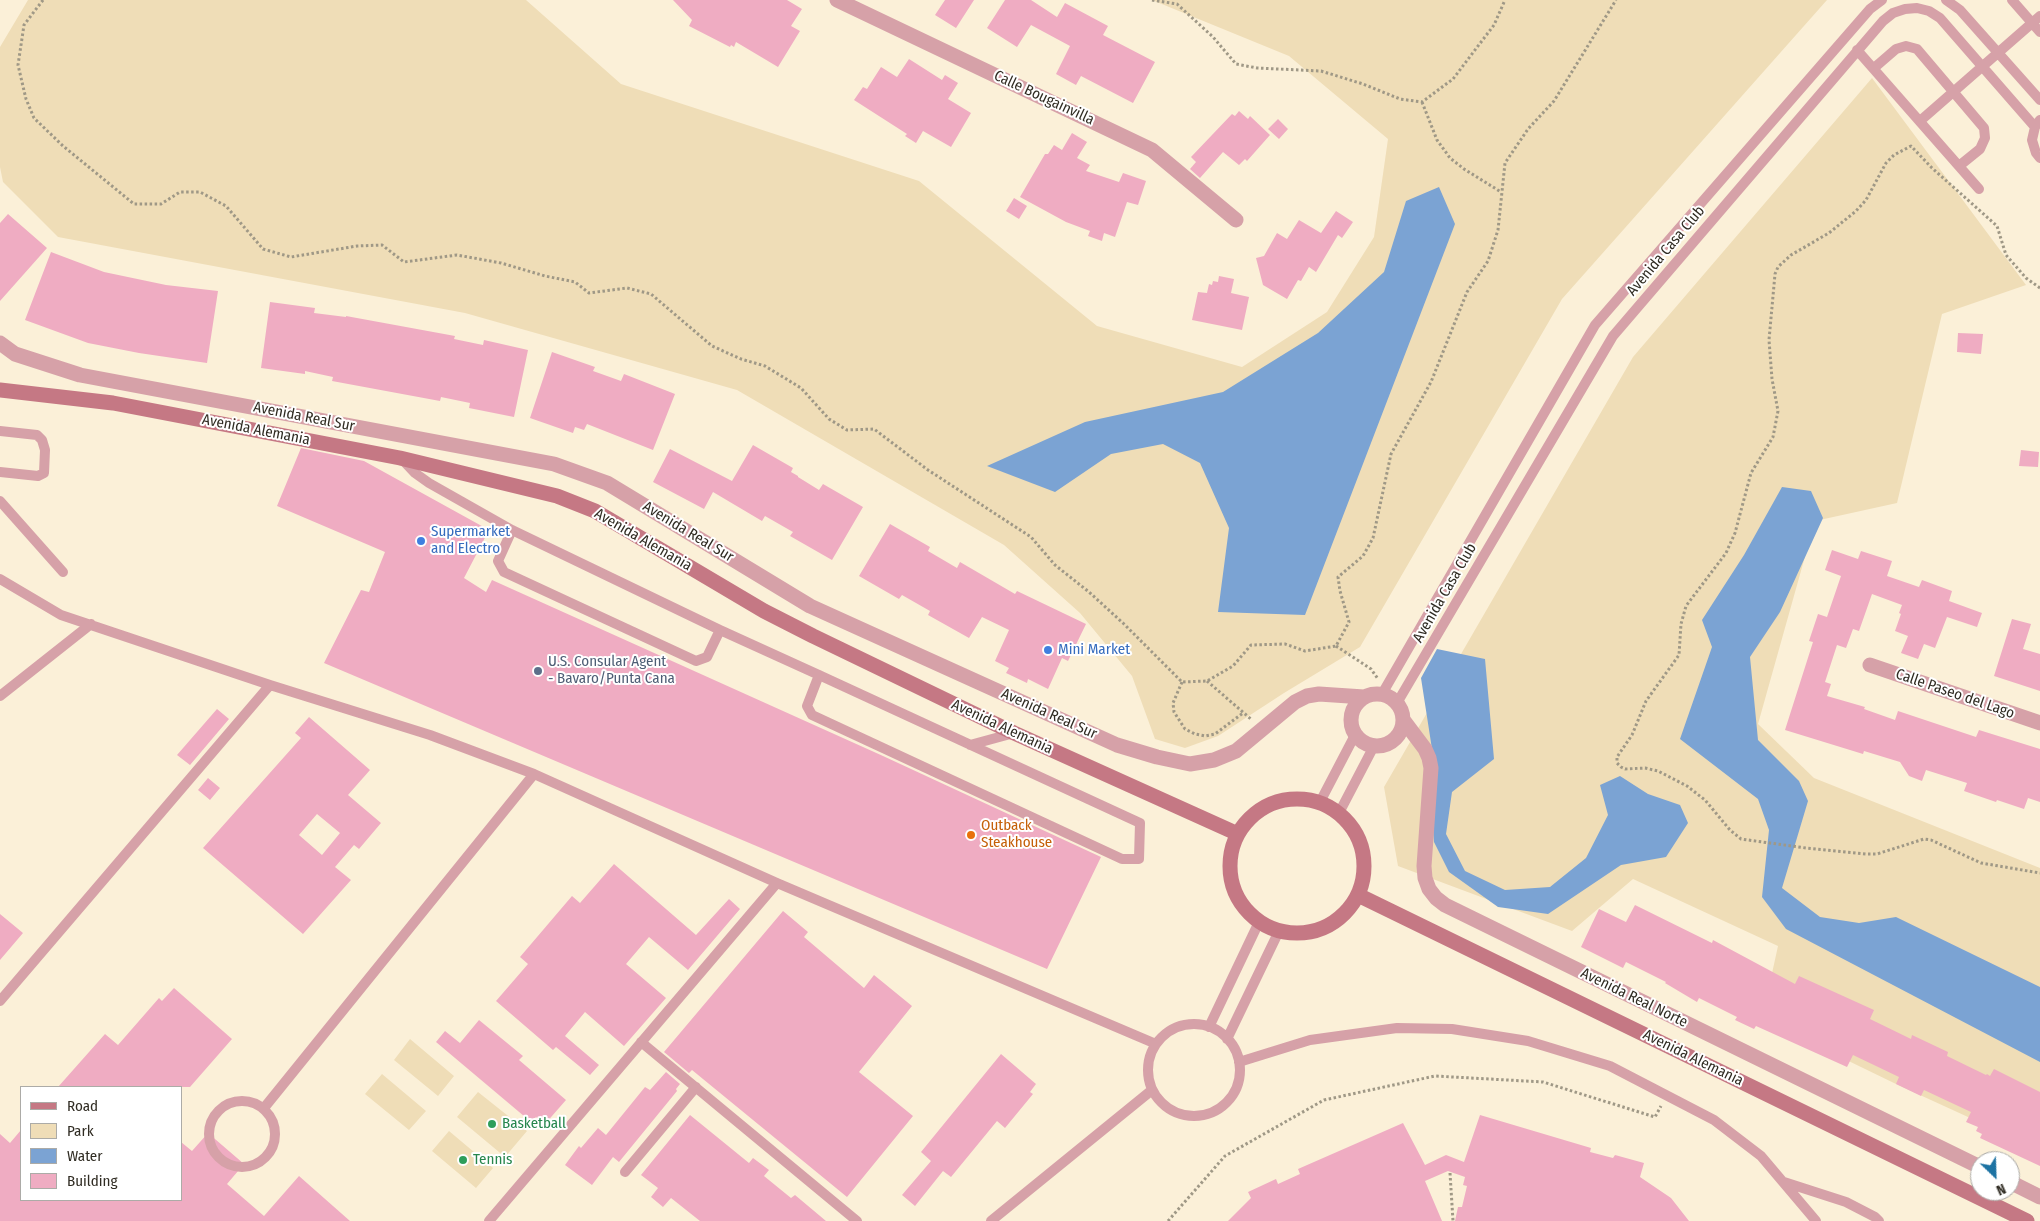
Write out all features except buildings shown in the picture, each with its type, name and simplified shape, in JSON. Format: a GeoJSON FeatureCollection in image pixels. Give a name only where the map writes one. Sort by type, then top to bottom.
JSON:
{"type":"FeatureCollection","features":[{"type":"Feature","properties":{"kind":"street","name":"Calle Bougainvilla"},"geometry":{"type":"LineString","coordinates":[[837,0],[1152,150],[1236,220]]}},
{"type":"Feature","properties":{"kind":"street"},"geometry":{"type":"LineString","coordinates":[[857,0],[868,15]]}},
{"type":"Feature","properties":{"kind":"street","name":"Avenida Real Sur"},"geometry":{"type":"LineString","coordinates":[[0,343],[15,354],[80,375],[554,464],[607,483],[810,606],[1118,745],[1157,757],[1190,764],[1214,760],[1236,751],[1295,702],[1319,694],[1364,697]]}},
{"type":"Feature","properties":{"kind":"street","name":"Avenida Alemania"},"geometry":{"type":"LineString","coordinates":[[0,390],[113,403],[400,458],[557,496],[595,511],[772,615],[1014,733],[1238,834]]}},
{"type":"Feature","properties":{"kind":"street","name":"Calle Paseo del Lago"},"geometry":{"type":"LineString","coordinates":[[1870,665],[2040,723]]}},
{"type":"Feature","properties":{"kind":"street"},"geometry":{"type":"LineString","coordinates":[[1332,694],[1351,715]]}},
{"type":"Feature","properties":{"kind":"street"},"geometry":{"type":"LineString","coordinates":[[1382,694],[1390,697],[1397,703],[1402,712],[1404,722],[1401,732],[1394,740],[1382,746],[1374,746],[1364,743],[1355,735],[1351,726],[1351,715],[1354,708],[1364,697],[1382,694]]}},
{"type":"Feature","properties":{"kind":"street","name":"Avenida Real Norte"},"geometry":{"type":"LineString","coordinates":[[1404,722],[1429,758],[1425,878],[1429,889],[1445,906],[1970,1162]]}},
{"type":"Feature","properties":{"kind":"street"},"geometry":{"type":"LineString","coordinates":[[1394,740],[1419,741]]}},
{"type":"Feature","properties":{"kind":"street"},"geometry":{"type":"LineString","coordinates":[[1301,799],[1320,802],[1339,813],[1352,826],[1360,842],[1365,860],[1364,878],[1358,895],[1348,911],[1333,923],[1316,931],[1298,933],[1279,931],[1259,922],[1244,909],[1235,892],[1230,873],[1231,853],[1238,834],[1249,819],[1264,808],[1282,801],[1301,799]]}},
{"type":"Feature","properties":{"kind":"street","name":"Avenida Alemania"},"geometry":{"type":"LineString","coordinates":[[1358,895],[2027,1221]]}},
{"type":"Feature","properties":{"kind":"street"},"geometry":{"type":"LineString","coordinates":[[2020,1187],[2040,1197]]}},
{"type":"Feature","properties":{"kind":"lane","name":"Avenida Casa Club"},"geometry":{"type":"LineString","coordinates":[[1382,694],[1595,325],[1870,9],[1882,0]]}},
{"type":"Feature","properties":{"kind":"lane"},"geometry":{"type":"LineString","coordinates":[[1946,0],[1960,10],[2040,100]]}},
{"type":"Feature","properties":{"kind":"lane"},"geometry":{"type":"LineString","coordinates":[[2012,0],[2036,19],[2040,32]]}},
{"type":"Feature","properties":{"kind":"lane","name":"Avenida Casa Club"},"geometry":{"type":"LineString","coordinates":[[1397,703],[1613,336],[1883,21],[1893,13],[1904,9],[1917,8],[1929,11],[1940,18],[2037,124]]}},
{"type":"Feature","properties":{"kind":"lane"},"geometry":{"type":"LineString","coordinates":[[1920,121],[2036,19]]}},
{"type":"Feature","properties":{"kind":"lane"},"geometry":{"type":"LineString","coordinates":[[1874,68],[1896,49],[1906,46],[1917,49],[1984,128],[1984,138],[1980,149],[1959,166]]}},
{"type":"Feature","properties":{"kind":"lane"},"geometry":{"type":"LineString","coordinates":[[1857,50],[1979,189]]}},
{"type":"Feature","properties":{"kind":"lane"},"geometry":{"type":"LineString","coordinates":[[2037,124],[2032,140],[2036,153],[2040,158]]}},
{"type":"Feature","properties":{"kind":"lane"},"geometry":{"type":"LineString","coordinates":[[0,431],[37,435],[42,440],[45,450],[44,473],[38,476],[0,472]]}},
{"type":"Feature","properties":{"kind":"lane"},"geometry":{"type":"LineString","coordinates":[[400,458],[415,473],[430,483],[512,530],[720,630],[819,675],[1140,823],[1139,859],[1122,858],[812,715],[807,706],[819,675]]}},
{"type":"Feature","properties":{"kind":"lane"},"geometry":{"type":"LineString","coordinates":[[0,500],[63,572]]}},
{"type":"Feature","properties":{"kind":"lane"},"geometry":{"type":"LineString","coordinates":[[512,530],[498,561],[501,569],[513,576],[696,661],[707,657],[720,630]]}},
{"type":"Feature","properties":{"kind":"lane"},"geometry":{"type":"LineString","coordinates":[[0,579],[61,615],[270,685],[430,735],[534,774],[777,882],[1156,1044]]}},
{"type":"Feature","properties":{"kind":"lane"},"geometry":{"type":"LineString","coordinates":[[0,696],[91,624]]}},
{"type":"Feature","properties":{"kind":"lane"},"geometry":{"type":"LineString","coordinates":[[0,1001],[270,685]]}},
{"type":"Feature","properties":{"kind":"lane"},"geometry":{"type":"LineString","coordinates":[[970,745],[1014,733]]}},
{"type":"Feature","properties":{"kind":"lane"},"geometry":{"type":"LineString","coordinates":[[1320,802],[1355,735]]}},
{"type":"Feature","properties":{"kind":"lane"},"geometry":{"type":"LineString","coordinates":[[1339,813],[1374,746]]}},
{"type":"Feature","properties":{"kind":"lane"},"geometry":{"type":"LineString","coordinates":[[264,1108],[534,774]]}},
{"type":"Feature","properties":{"kind":"lane"},"geometry":{"type":"LineString","coordinates":[[489,1221],[777,882]]}},
{"type":"Feature","properties":{"kind":"lane"},"geometry":{"type":"LineString","coordinates":[[1209,1027],[1259,922]]}},
{"type":"Feature","properties":{"kind":"lane"},"geometry":{"type":"LineString","coordinates":[[1227,1039],[1279,931]]}},
{"type":"Feature","properties":{"kind":"lane"},"geometry":{"type":"LineString","coordinates":[[1194,1025],[1209,1027],[1227,1039],[1235,1050],[1239,1062],[1240,1076],[1229,1100],[1220,1109],[1208,1114],[1195,1116],[1181,1115],[1169,1110],[1159,1101],[1152,1090],[1148,1074],[1150,1058],[1156,1044],[1167,1033],[1180,1027],[1194,1025]]}},
{"type":"Feature","properties":{"kind":"lane"},"geometry":{"type":"LineString","coordinates":[[1239,1062],[1310,1040],[1397,1028],[1452,1029],[1528,1041],[1610,1066],[1714,1120],[1761,1156],[1816,1221]]}},
{"type":"Feature","properties":{"kind":"lane"},"geometry":{"type":"LineString","coordinates":[[641,1042],[857,1221]]}},
{"type":"Feature","properties":{"kind":"lane"},"geometry":{"type":"LineString","coordinates":[[625,1172],[696,1087]]}},
{"type":"Feature","properties":{"kind":"lane"},"geometry":{"type":"LineString","coordinates":[[991,1221],[1152,1090]]}},
{"type":"Feature","properties":{"kind":"lane"},"geometry":{"type":"LineString","coordinates":[[244,1100],[264,1108],[271,1117],[275,1127],[272,1149],[265,1158],[255,1164],[244,1167],[232,1166],[222,1160],[215,1153],[210,1143],[209,1132],[211,1122],[216,1113],[234,1101],[244,1100]]}},
{"type":"Feature","properties":{"kind":"lane"},"geometry":{"type":"LineString","coordinates":[[1784,1182],[1846,1202],[1879,1221]]}},
{"type":"Feature","properties":{"kind":"path"},"geometry":{"type":"LineString","coordinates":[[43,0],[24,25],[18,65],[26,99],[34,118],[63,146],[134,204],[161,204],[180,192],[200,192],[226,206],[264,249],[291,257],[357,246],[382,245],[404,262],[457,255],[501,263],[545,276],[575,282],[589,293],[627,288],[651,294],[712,346],[741,359],[765,366],[801,388],[829,419],[847,430],[874,429],[928,470],[1030,536],[1055,565],[1089,592],[1182,682],[1207,681],[1233,666],[1251,644],[1285,644],[1305,651],[1336,646],[1371,669],[1378,679],[1378,687],[1382,694]]}},
{"type":"Feature","properties":{"kind":"path"},"geometry":{"type":"LineString","coordinates":[[1152,0],[1177,4],[1213,37],[1236,64],[1257,68],[1321,71],[1363,84],[1400,99],[1422,102],[1453,78],[1494,25],[1505,0]]}},
{"type":"Feature","properties":{"kind":"path"},"geometry":{"type":"LineString","coordinates":[[1336,646],[1349,622],[1338,577],[1363,556],[1373,538],[1391,454],[1431,382],[1467,292],[1488,262],[1498,230],[1505,164],[1528,129],[1554,102],[1616,0]]}},
{"type":"Feature","properties":{"kind":"path"},"geometry":{"type":"LineString","coordinates":[[1422,102],[1437,140],[1450,158],[1464,170],[1501,192]]}},
{"type":"Feature","properties":{"kind":"path"},"geometry":{"type":"LineString","coordinates":[[2040,288],[2026,278],[2006,255],[1997,226],[1932,168],[1911,146],[1894,154],[1886,163],[1866,200],[1856,211],[1829,234],[1791,255],[1778,267],[1775,274],[1769,340],[1772,379],[1778,411],[1773,437],[1751,474],[1735,533],[1726,553],[1686,606],[1681,624],[1679,655],[1646,701],[1632,735],[1617,757],[1618,764],[1625,769],[1646,768],[1674,778],[1705,800],[1741,839],[1806,848],[1877,854],[1924,839],[1932,840],[1981,863],[2040,873]]}},
{"type":"Feature","properties":{"kind":"path"},"geometry":{"type":"LineString","coordinates":[[1207,681],[1263,730]]}},
{"type":"Feature","properties":{"kind":"path"},"geometry":{"type":"LineString","coordinates":[[1182,682],[1173,703],[1174,712],[1185,729],[1194,734],[1205,736],[1215,734],[1243,713]]}},
{"type":"Feature","properties":{"kind":"path"},"geometry":{"type":"LineString","coordinates":[[1168,1221],[1225,1156],[1324,1100],[1435,1076],[1543,1082],[1655,1118],[1666,1095]]}},
{"type":"Feature","properties":{"kind":"path"},"geometry":{"type":"LineString","coordinates":[[1450,1173],[1453,1221]]}},
{"type":"Feature","properties":{"kind":"green space"},"geometry":{"type":"Polygon","coordinates":[[[28,0],[526,0],[621,84],[919,181],[1097,326],[1242,367],[1327,312],[1374,237],[1388,139],[1289,56],[1152,0],[1827,0],[1562,299],[1360,647],[1218,736],[1185,748],[1155,739],[1132,676],[1080,613],[1004,545],[737,390],[465,313],[58,237],[3,182],[0,167],[0,47],[28,0]]]}},
{"type":"Feature","properties":{"kind":"green space"},"geometry":{"type":"Polygon","coordinates":[[[1872,78],[2026,285],[1942,314],[1897,503],[1815,521],[1758,724],[1814,778],[2040,868],[2040,1150],[1896,1084],[1762,1019],[1778,946],[1633,879],[1572,931],[1398,866],[1384,787],[1633,357],[1872,78]]]}},
{"type":"Feature","properties":{"kind":"green space"},"geometry":{"type":"Polygon","coordinates":[[[410,1039],[454,1076],[438,1096],[394,1060],[410,1039]]]}},
{"type":"Feature","properties":{"kind":"green space"},"geometry":{"type":"Polygon","coordinates":[[[382,1074],[426,1111],[409,1130],[365,1094],[382,1074]]]}},
{"type":"Feature","properties":{"kind":"green space","name":"Basketball"},"geometry":{"type":"Polygon","coordinates":[[[478,1092],[527,1131],[505,1157],[457,1117],[478,1092]]]}},
{"type":"Feature","properties":{"kind":"green space","name":"Tennis"},"geometry":{"type":"Polygon","coordinates":[[[449,1131],[493,1168],[476,1188],[432,1151],[449,1131]]]}},
{"type":"Feature","properties":{"kind":"water"},"geometry":{"type":"Polygon","coordinates":[[[1439,187],[1455,224],[1305,615],[1218,612],[1229,528],[1200,463],[1163,444],[1111,454],[1055,492],[987,466],[1085,422],[1223,392],[1318,333],[1384,272],[1406,201],[1439,187]]]}},
{"type":"Feature","properties":{"kind":"water"},"geometry":{"type":"Polygon","coordinates":[[[1782,487],[1811,491],[1823,518],[1780,612],[1750,657],[1758,740],[1799,781],[1808,801],[1782,888],[1820,917],[1859,923],[1896,917],[2040,987],[2040,1062],[1786,929],[1762,897],[1769,830],[1758,799],[1680,739],[1712,647],[1702,620],[1744,555],[1782,487]]]}},
{"type":"Feature","properties":{"kind":"water"},"geometry":{"type":"Polygon","coordinates":[[[1437,649],[1485,659],[1494,759],[1452,792],[1446,834],[1465,871],[1505,890],[1550,887],[1586,858],[1608,815],[1600,785],[1620,776],[1648,794],[1680,805],[1688,823],[1666,857],[1621,865],[1548,914],[1498,907],[1449,872],[1434,842],[1430,792],[1434,762],[1421,678],[1437,649]]]}},
{"type":"Feature","properties":{"kind":"place","name":"Supermarket and Electro"},"geometry":{"type":"Point","coordinates":[421,541]}},
{"type":"Feature","properties":{"kind":"place","name":"Mini Market"},"geometry":{"type":"Point","coordinates":[1048,650]}},
{"type":"Feature","properties":{"kind":"place","name":"U.S. Consular Agent - Bavaro/Punta Cana"},"geometry":{"type":"Point","coordinates":[538,671]}},
{"type":"Feature","properties":{"kind":"place","name":"Outback Steakhouse"},"geometry":{"type":"Point","coordinates":[971,835]}},
{"type":"Feature","properties":{"kind":"place","name":"Basketball"},"geometry":{"type":"Point","coordinates":[492,1124]}},
{"type":"Feature","properties":{"kind":"place","name":"Tennis"},"geometry":{"type":"Point","coordinates":[463,1160]}}]}
